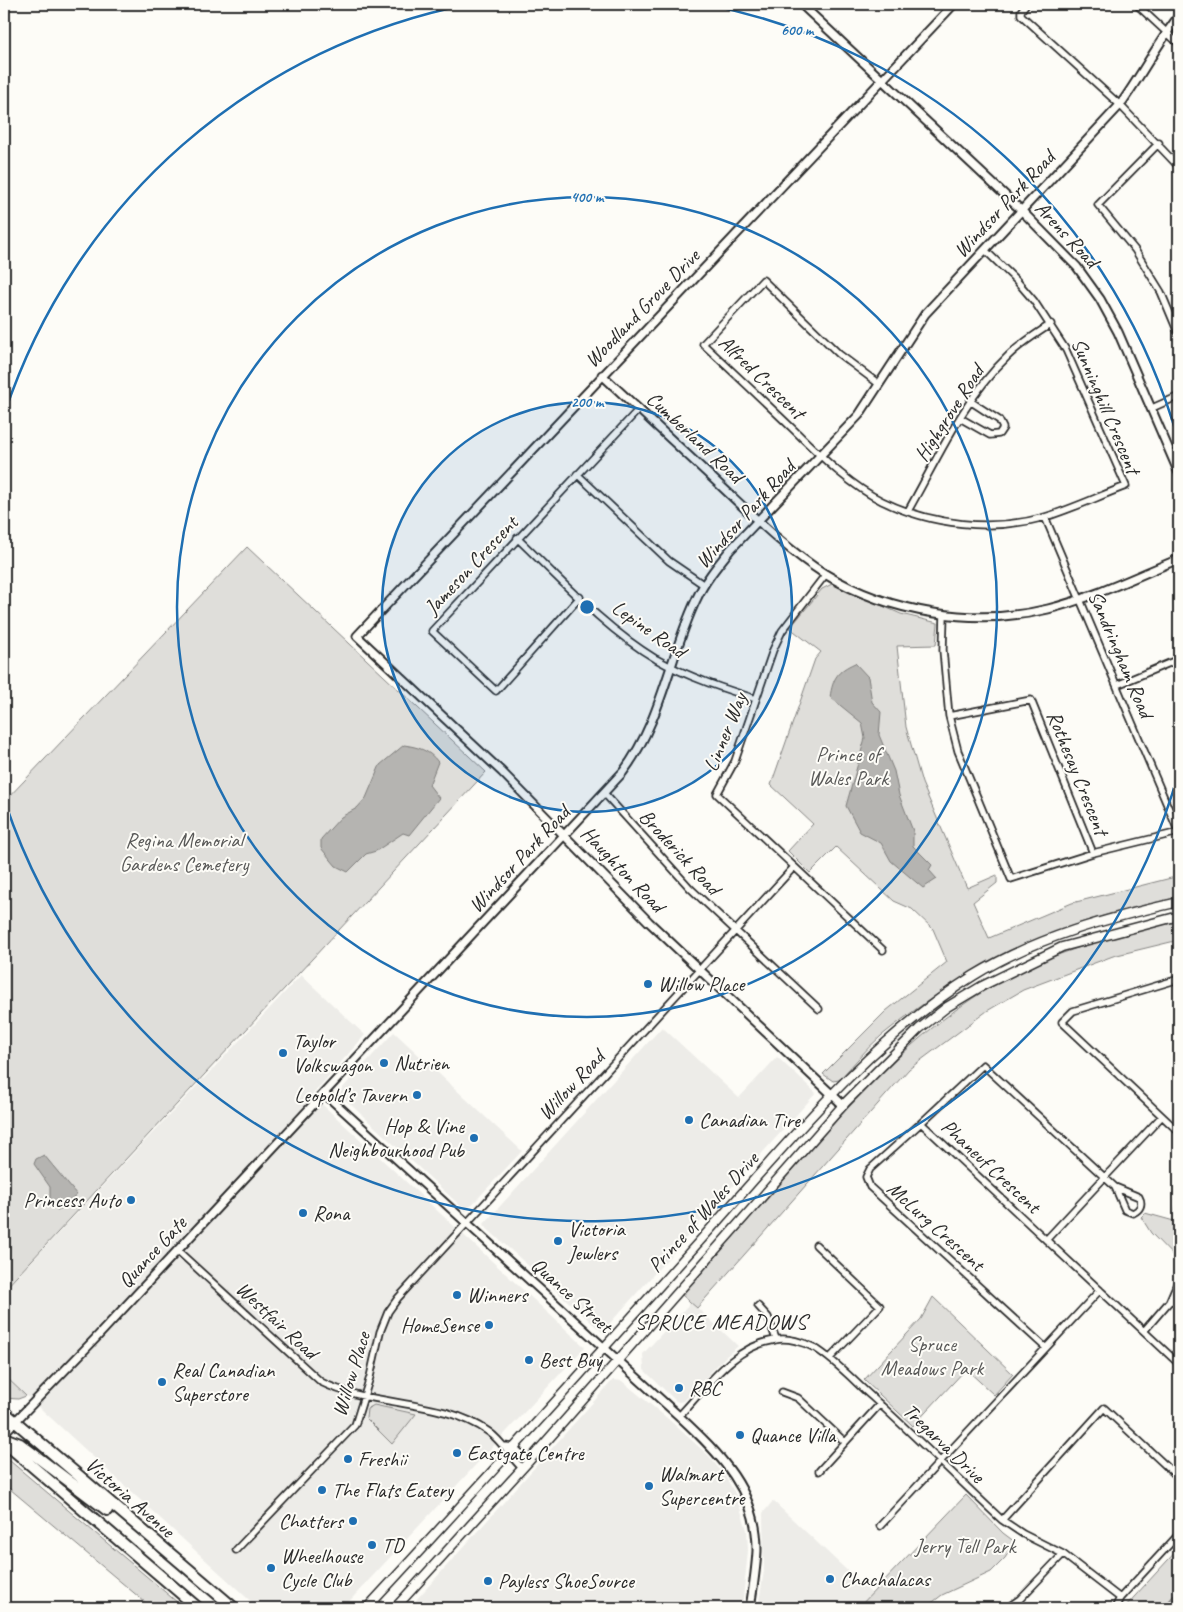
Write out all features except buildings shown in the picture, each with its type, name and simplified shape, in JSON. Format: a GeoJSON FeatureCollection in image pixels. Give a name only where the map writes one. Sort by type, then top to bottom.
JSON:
{"type":"FeatureCollection","features":[{"type":"Feature","properties":{"kind":"highway","name":"Victoria Avenue"},"geometry":{"type":"LineString","coordinates":[[4,1412],[9,1421],[234,1608]]}},
{"type":"Feature","properties":{"kind":"highway"},"geometry":{"type":"LineString","coordinates":[[4,1438],[20,1444],[173,1558]]}},
{"type":"Feature","properties":{"kind":"highway","name":"Victoria Avenue"},"geometry":{"type":"LineString","coordinates":[[4,1442],[198,1608]]}},
{"type":"Feature","properties":{"kind":"highway"},"geometry":{"type":"LineString","coordinates":[[142,1560],[208,1608]]}},
{"type":"Feature","properties":{"kind":"main road","name":"Prince of Wales Drive"},"geometry":{"type":"LineString","coordinates":[[368,1608],[833,1095],[898,1029],[974,975],[1011,955],[1058,935],[1179,902]]}},
{"type":"Feature","properties":{"kind":"main road","name":"Prince of Wales Drive"},"geometry":{"type":"LineString","coordinates":[[395,1608],[529,1461],[843,1105],[920,1028],[947,1007],[982,986],[1062,948],[1179,916]]}},
{"type":"Feature","properties":{"kind":"street","name":"Arens Road"},"geometry":{"type":"LineString","coordinates":[[801,4],[1022,211],[1077,267],[1100,299],[1118,332],[1179,473]]}},
{"type":"Feature","properties":{"kind":"street","name":"Woodland Grove Drive"},"geometry":{"type":"LineString","coordinates":[[356,636],[954,4]]}},
{"type":"Feature","properties":{"kind":"street"},"geometry":{"type":"LineString","coordinates":[[1026,4],[1021,11],[1021,15],[1120,105],[1159,143],[1179,167]]}},
{"type":"Feature","properties":{"kind":"street"},"geometry":{"type":"LineString","coordinates":[[1136,4],[1179,44]]}},
{"type":"Feature","properties":{"kind":"street","name":"Windsor Park Road"},"geometry":{"type":"LineString","coordinates":[[324,1093],[623,772],[644,741],[654,720],[688,618],[704,585],[722,559],[757,520],[822,456],[859,415],[925,314],[986,251],[1120,105],[1142,74],[1166,32],[1179,16]]}},
{"type":"Feature","properties":{"kind":"street"},"geometry":{"type":"LineString","coordinates":[[1159,143],[1098,205],[1135,250],[1161,292],[1179,335]]}},
{"type":"Feature","properties":{"kind":"street","name":"Sunninghill Crescent"},"geometry":{"type":"LineString","coordinates":[[822,456],[861,488],[882,501],[934,519],[988,525],[1045,517],[1126,486],[1066,350],[1051,324],[1016,280],[986,251]]}},
{"type":"Feature","properties":{"kind":"street","name":"Alfred Crescent"},"geometry":{"type":"LineString","coordinates":[[822,456],[703,344],[763,280],[839,354],[879,384]]}},
{"type":"Feature","properties":{"kind":"street","name":"Highgrove Road"},"geometry":{"type":"LineString","coordinates":[[908,511],[970,402],[1007,356],[1051,324]]}},
{"type":"Feature","properties":{"kind":"street","name":"Cumberland Road"},"geometry":{"type":"LineString","coordinates":[[602,375],[757,520],[826,574],[883,600],[944,614],[982,616],[1024,613],[1048,609],[1080,599],[1179,559]]}},
{"type":"Feature","properties":{"kind":"street"},"geometry":{"type":"LineString","coordinates":[[1152,408],[1179,396]]}},
{"type":"Feature","properties":{"kind":"street"},"geometry":{"type":"LineString","coordinates":[[960,418],[990,435],[1000,434],[1003,428],[999,420],[970,402]]}},
{"type":"Feature","properties":{"kind":"street","name":"Jameson Crescent"},"geometry":{"type":"LineString","coordinates":[[580,597],[496,690],[432,631],[639,409]]}},
{"type":"Feature","properties":{"kind":"street"},"geometry":{"type":"LineString","coordinates":[[577,474],[669,561],[704,585]]}},
{"type":"Feature","properties":{"kind":"street","name":"Sandringham Road"},"geometry":{"type":"LineString","coordinates":[[1045,517],[1179,832]]}},
{"type":"Feature","properties":{"kind":"street","name":"Lepine Road"},"geometry":{"type":"LineString","coordinates":[[517,538],[631,642],[671,667],[708,684],[756,699]]}},
{"type":"Feature","properties":{"kind":"street","name":"Linner Way"},"geometry":{"type":"LineString","coordinates":[[794,867],[717,794],[735,761],[782,631],[826,574]]}},
{"type":"Feature","properties":{"kind":"street"},"geometry":{"type":"LineString","coordinates":[[944,614],[943,650],[949,716],[958,750],[1011,879],[1093,853],[1179,832]]}},
{"type":"Feature","properties":{"kind":"street","name":"Haughton Road"},"geometry":{"type":"LineString","coordinates":[[356,636],[502,772],[649,922],[843,1105]]}},
{"type":"Feature","properties":{"kind":"street"},"geometry":{"type":"LineString","coordinates":[[1117,685],[1179,658]]}},
{"type":"Feature","properties":{"kind":"street","name":"Rothesay Crescent"},"geometry":{"type":"LineString","coordinates":[[949,716],[1031,700],[1093,853]]}},
{"type":"Feature","properties":{"kind":"street","name":"Broderick Road"},"geometry":{"type":"LineString","coordinates":[[604,792],[664,861],[735,931],[819,1009]]}},
{"type":"Feature","properties":{"kind":"street"},"geometry":{"type":"LineString","coordinates":[[699,969],[794,867],[884,950]]}},
{"type":"Feature","properties":{"kind":"street","name":"Willow Road"},"geometry":{"type":"LineString","coordinates":[[466,1222],[699,969]]}},
{"type":"Feature","properties":{"kind":"street"},"geometry":{"type":"LineString","coordinates":[[1179,979],[1073,1011],[1062,1022],[1179,1132]]}},
{"type":"Feature","properties":{"kind":"street","name":"Phaneuf Crescent"},"geometry":{"type":"LineString","coordinates":[[1105,1178],[983,1064],[920,1123],[1179,1364]]}},
{"type":"Feature","properties":{"kind":"street","name":"Quance Street"},"geometry":{"type":"LineString","coordinates":[[324,1093],[679,1416],[727,1464],[744,1490],[754,1520],[757,1550],[750,1608]]}},
{"type":"Feature","properties":{"kind":"street","name":"Quance Gate"},"geometry":{"type":"LineString","coordinates":[[4,1432],[9,1421],[177,1250],[324,1093]]}},
{"type":"Feature","properties":{"kind":"street"},"geometry":{"type":"LineString","coordinates":[[1046,1240],[1162,1116]]}},
{"type":"Feature","properties":{"kind":"street","name":"McLurg Crescent"},"geometry":{"type":"LineString","coordinates":[[920,1123],[870,1169],[866,1177],[870,1187],[1046,1348]]}},
{"type":"Feature","properties":{"kind":"street"},"geometry":{"type":"LineString","coordinates":[[1105,1178],[1114,1187],[1125,1210],[1133,1213],[1139,1210],[1141,1203],[1139,1197],[1114,1187]]}},
{"type":"Feature","properties":{"kind":"street","name":"Willow Place"},"geometry":{"type":"LineString","coordinates":[[236,1550],[355,1425],[370,1377],[380,1332],[388,1312],[466,1222]]}},
{"type":"Feature","properties":{"kind":"street"},"geometry":{"type":"LineString","coordinates":[[816,1245],[880,1306],[830,1358]]}},
{"type":"Feature","properties":{"kind":"street","name":"Westfair Road"},"geometry":{"type":"LineString","coordinates":[[177,1250],[315,1378],[334,1388],[363,1396],[452,1414],[477,1425],[504,1446],[508,1454],[522,1468]]}},
{"type":"Feature","properties":{"kind":"street"},"geometry":{"type":"LineString","coordinates":[[1144,1331],[1169,1302],[1179,1279]]}},
{"type":"Feature","properties":{"kind":"street"},"geometry":{"type":"LineString","coordinates":[[880,1526],[1100,1290]]}},
{"type":"Feature","properties":{"kind":"street"},"geometry":{"type":"LineString","coordinates":[[1169,1302],[1179,1298]]}},
{"type":"Feature","properties":{"kind":"street"},"geometry":{"type":"LineString","coordinates":[[758,1306],[768,1318],[776,1339]]}},
{"type":"Feature","properties":{"kind":"street","name":"Tregarva Drive"},"geometry":{"type":"LineString","coordinates":[[679,1416],[720,1372],[742,1352],[776,1339],[797,1341],[813,1347],[830,1358],[1002,1520],[1022,1534],[1063,1554],[1120,1598]]}},
{"type":"Feature","properties":{"kind":"street"},"geometry":{"type":"LineString","coordinates":[[782,1392],[798,1398],[845,1442]]}},
{"type":"Feature","properties":{"kind":"street"},"geometry":{"type":"LineString","coordinates":[[819,1471],[880,1404]]}},
{"type":"Feature","properties":{"kind":"street"},"geometry":{"type":"LineString","coordinates":[[1002,1520],[1104,1408],[1179,1478]]}},
{"type":"Feature","properties":{"kind":"street"},"geometry":{"type":"LineString","coordinates":[[504,1446],[514,1447],[529,1461]]}},
{"type":"Feature","properties":{"kind":"street"},"geometry":{"type":"LineString","coordinates":[[1115,1608],[1120,1598],[1179,1534]]}},
{"type":"Feature","properties":{"kind":"street"},"geometry":{"type":"LineString","coordinates":[[1006,1608],[1020,1599],[1063,1554]]}},
{"type":"Feature","properties":{"kind":"shaded area"},"geometry":{"type":"Polygon","coordinates":[[[855,663],[868,677],[872,702],[881,712],[879,735],[894,771],[899,795],[913,831],[913,846],[932,865],[929,870],[937,879],[923,888],[891,861],[881,843],[860,832],[846,806],[865,738],[862,723],[830,697],[834,680],[840,672],[855,663]]]}},
{"type":"Feature","properties":{"kind":"shaded area"},"geometry":{"type":"Polygon","coordinates":[[[404,745],[423,750],[438,762],[429,785],[439,798],[409,835],[403,833],[376,851],[366,854],[348,872],[336,866],[321,848],[321,839],[341,817],[357,808],[366,798],[380,765],[404,745]]]}},
{"type":"Feature","properties":{"kind":"shaded area"},"geometry":{"type":"Polygon","coordinates":[[[301,975],[365,1035],[312,1095],[585,1347],[343,1608],[258,1608],[4,1375],[4,1291],[301,975]]]}},
{"type":"Feature","properties":{"kind":"shaded area"},"geometry":{"type":"Polygon","coordinates":[[[662,1027],[739,1098],[777,1057],[816,1093],[602,1332],[483,1225],[662,1027]]]}},
{"type":"Feature","properties":{"kind":"shaded area"},"geometry":{"type":"Polygon","coordinates":[[[394,1032],[522,1151],[466,1211],[338,1093],[394,1032]]]}},
{"type":"Feature","properties":{"kind":"shaded area"},"geometry":{"type":"Polygon","coordinates":[[[44,1155],[77,1195],[72,1199],[71,1205],[57,1210],[55,1203],[50,1200],[50,1187],[34,1164],[36,1159],[44,1155]]]}},
{"type":"Feature","properties":{"kind":"shaded area"},"geometry":{"type":"Polygon","coordinates":[[[691,1302],[738,1346],[724,1358],[684,1401],[679,1402],[644,1370],[643,1354],[691,1302]]]}},
{"type":"Feature","properties":{"kind":"shaded area"},"geometry":{"type":"Polygon","coordinates":[[[613,1380],[622,1381],[709,1456],[725,1476],[736,1495],[747,1530],[748,1551],[742,1608],[409,1608],[613,1380]]]}},
{"type":"Feature","properties":{"kind":"shaded area"},"geometry":{"type":"Polygon","coordinates":[[[773,1501],[872,1594],[858,1608],[758,1608],[764,1571],[763,1513],[773,1501]]]}},
{"type":"Feature","properties":{"kind":"shaded area"},"geometry":{"type":"Polygon","coordinates":[[[1179,1589],[1179,1608],[1163,1608],[1164,1607],[1179,1589]]]}},
{"type":"Feature","properties":{"kind":"green space","name":"Regina Memorial Gardens Cemetery"},"geometry":{"type":"Polygon","coordinates":[[[247,547],[486,772],[4,1290],[4,802],[247,547]]]}},
{"type":"Feature","properties":{"kind":"green space","name":"Prince of Wales Park"},"geometry":{"type":"Polygon","coordinates":[[[832,584],[901,614],[938,623],[936,645],[897,646],[906,727],[922,783],[967,888],[997,875],[997,883],[973,902],[989,938],[1072,903],[1179,876],[1179,897],[1112,913],[1046,936],[996,959],[948,987],[881,1036],[839,1080],[833,1081],[823,1074],[886,1011],[947,962],[933,929],[912,909],[894,901],[836,847],[810,873],[788,851],[813,824],[771,785],[815,659],[821,652],[790,628],[822,589],[832,584]]]}},
{"type":"Feature","properties":{"kind":"green space"},"geometry":{"type":"Polygon","coordinates":[[[1179,921],[1179,940],[1113,956],[1023,990],[987,1011],[909,1069],[697,1308],[682,1295],[855,1101],[911,1046],[941,1021],[1006,978],[1042,961],[1093,943],[1179,921]]]}},
{"type":"Feature","properties":{"kind":"green space"},"geometry":{"type":"Polygon","coordinates":[[[1179,1188],[1179,1262],[1151,1233],[1141,1217],[1145,1213],[1174,1221],[1179,1188]]]}},
{"type":"Feature","properties":{"kind":"green space","name":"Spruce Meadows Park"},"geometry":{"type":"Polygon","coordinates":[[[933,1297],[1013,1374],[994,1395],[966,1369],[913,1426],[864,1380],[921,1319],[933,1297]]]}},
{"type":"Feature","properties":{"kind":"green space"},"geometry":{"type":"Polygon","coordinates":[[[4,1375],[26,1396],[18,1399],[4,1398],[4,1375]]]}},
{"type":"Feature","properties":{"kind":"green space"},"geometry":{"type":"Polygon","coordinates":[[[374,1405],[416,1414],[392,1444],[366,1418],[367,1409],[374,1405]]]}},
{"type":"Feature","properties":{"kind":"green space"},"geometry":{"type":"Polygon","coordinates":[[[4,1461],[10,1461],[184,1608],[152,1608],[4,1484],[4,1461]]]}},
{"type":"Feature","properties":{"kind":"green space","name":"Jerry Tell Park"},"geometry":{"type":"Polygon","coordinates":[[[966,1495],[1003,1533],[1015,1542],[1005,1558],[991,1572],[942,1595],[925,1608],[858,1608],[966,1495]]]}},
{"type":"Feature","properties":{"kind":"green space"},"geometry":{"type":"Polygon","coordinates":[[[1179,1548],[1179,1589],[1164,1607],[1124,1608],[1179,1548]]]}},
{"type":"Feature","properties":{"kind":"place","name":"Willow Place"},"geometry":{"type":"Point","coordinates":[648,984]}},
{"type":"Feature","properties":{"kind":"place","name":"Taylor Volkswagon"},"geometry":{"type":"Point","coordinates":[283,1053]}},
{"type":"Feature","properties":{"kind":"place","name":"Nutrien"},"geometry":{"type":"Point","coordinates":[384,1063]}},
{"type":"Feature","properties":{"kind":"place","name":"Leopold’s Tavern"},"geometry":{"type":"Point","coordinates":[417,1095]}},
{"type":"Feature","properties":{"kind":"place","name":"Canadian Tire"},"geometry":{"type":"Point","coordinates":[689,1120]}},
{"type":"Feature","properties":{"kind":"place","name":"Hop & Vine Neighbourhood Pub"},"geometry":{"type":"Point","coordinates":[474,1138]}},
{"type":"Feature","properties":{"kind":"place","name":"Princess Auto"},"geometry":{"type":"Point","coordinates":[131,1200]}},
{"type":"Feature","properties":{"kind":"place","name":"Rona"},"geometry":{"type":"Point","coordinates":[303,1213]}},
{"type":"Feature","properties":{"kind":"place","name":"Victoria Jewlers"},"geometry":{"type":"Point","coordinates":[558,1241]}},
{"type":"Feature","properties":{"kind":"place","name":"Winners"},"geometry":{"type":"Point","coordinates":[457,1295]}},
{"type":"Feature","properties":{"kind":"place","name":"HomeSense"},"geometry":{"type":"Point","coordinates":[489,1325]}},
{"type":"Feature","properties":{"kind":"place","name":"Best Buy"},"geometry":{"type":"Point","coordinates":[529,1360]}},
{"type":"Feature","properties":{"kind":"place","name":"Real Canadian Superstore"},"geometry":{"type":"Point","coordinates":[162,1382]}},
{"type":"Feature","properties":{"kind":"place","name":"RBC"},"geometry":{"type":"Point","coordinates":[679,1388]}},
{"type":"Feature","properties":{"kind":"place","name":"Quance Villa"},"geometry":{"type":"Point","coordinates":[740,1435]}},
{"type":"Feature","properties":{"kind":"place","name":"Eastgate Centre"},"geometry":{"type":"Point","coordinates":[457,1453]}},
{"type":"Feature","properties":{"kind":"place","name":"Freshii"},"geometry":{"type":"Point","coordinates":[348,1459]}},
{"type":"Feature","properties":{"kind":"place","name":"Walmart Supercentre"},"geometry":{"type":"Point","coordinates":[649,1486]}},
{"type":"Feature","properties":{"kind":"place","name":"The Flats Eatery"},"geometry":{"type":"Point","coordinates":[322,1490]}},
{"type":"Feature","properties":{"kind":"place","name":"Chatters"},"geometry":{"type":"Point","coordinates":[353,1521]}},
{"type":"Feature","properties":{"kind":"place","name":"TD"},"geometry":{"type":"Point","coordinates":[372,1545]}},
{"type":"Feature","properties":{"kind":"place","name":"Wheelhouse Cycle Club"},"geometry":{"type":"Point","coordinates":[271,1568]}},
{"type":"Feature","properties":{"kind":"place","name":"Chachalacas"},"geometry":{"type":"Point","coordinates":[830,1579]}},
{"type":"Feature","properties":{"kind":"place","name":"Payless ShoeSource"},"geometry":{"type":"Point","coordinates":[488,1581]}},
{"type":"Feature","properties":{"kind":"district","name":"SPRUCE MEADOWS"},"geometry":{"type":"Point","coordinates":[721,1321]}}]}
